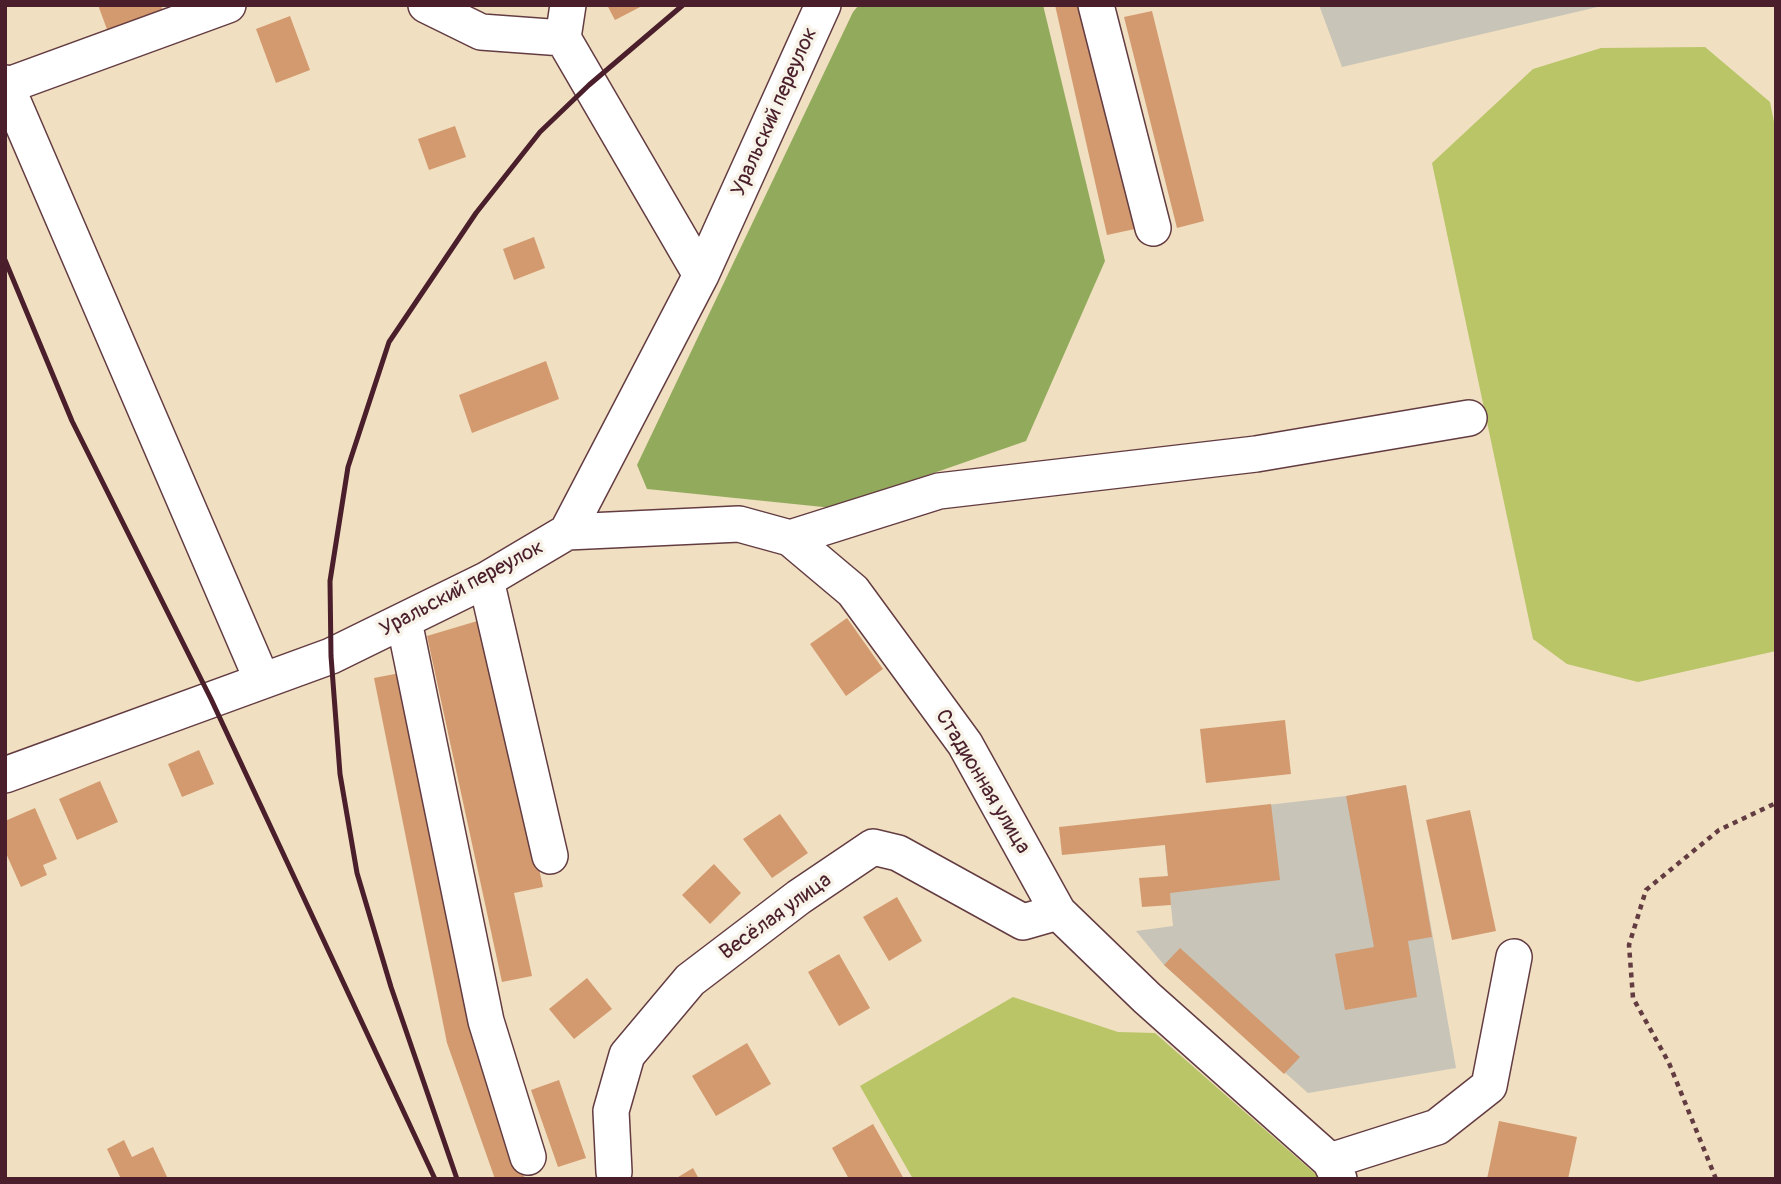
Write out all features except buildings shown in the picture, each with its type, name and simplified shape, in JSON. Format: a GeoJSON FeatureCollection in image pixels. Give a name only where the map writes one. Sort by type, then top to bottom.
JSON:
{"type":"FeatureCollection","features":[{"type":"Feature","properties":{"kind":"street"},"geometry":{"type":"LineString","coordinates":[[228,5],[6,84],[262,680]]}},
{"type":"Feature","properties":{"kind":"street"},"geometry":{"type":"LineString","coordinates":[[426,5],[481,32],[565,22],[701,275]]}},
{"type":"Feature","properties":{"kind":"street","name":"Уральский переулок"},"geometry":{"type":"LineString","coordinates":[[5,775],[331,656],[486,580],[567,532],[701,275],[823,5]]}},
{"type":"Feature","properties":{"kind":"street"},"geometry":{"type":"LineString","coordinates":[[1097,5],[1153,228]]}},
{"type":"Feature","properties":{"kind":"street"},"geometry":{"type":"LineString","coordinates":[[790,538],[939,491],[1256,454],[1469,418]]}},
{"type":"Feature","properties":{"kind":"street","name":"Стадионная улица"},"geometry":{"type":"LineString","coordinates":[[567,532],[739,524],[790,538],[853,592],[965,744],[1058,912],[1334,1170]]}},
{"type":"Feature","properties":{"kind":"street"},"geometry":{"type":"LineString","coordinates":[[486,580],[550,856]]}},
{"type":"Feature","properties":{"kind":"street"},"geometry":{"type":"LineString","coordinates":[[404,621],[486,1021],[528,1157]]}},
{"type":"Feature","properties":{"kind":"street","name":"Весёлая улица"},"geometry":{"type":"LineString","coordinates":[[614,1172],[611,1111],[627,1055],[690,981],[799,897],[873,847],[898,853],[1023,922],[1058,912]]}},
{"type":"Feature","properties":{"kind":"street"},"geometry":{"type":"LineString","coordinates":[[1334,1170],[1437,1127],[1489,1086],[1514,957]]}},
{"type":"Feature","properties":{"kind":"path"},"geometry":{"type":"LineString","coordinates":[[1716,1179],[1669,1063],[1633,998],[1629,945],[1646,890],[1719,830],[1776,803]]}},
{"type":"Feature","properties":{"kind":"shaded area"},"geometry":{"type":"Polygon","coordinates":[[[1319,5],[1606,5],[1342,67],[1319,5]]]}},
{"type":"Feature","properties":{"kind":"shaded area"},"geometry":{"type":"Polygon","coordinates":[[[1406,785],[1456,1068],[1308,1093],[1164,965],[1136,931],[1173,926],[1162,817],[1346,796],[1406,785]]]}},
{"type":"Feature","properties":{"kind":"green space"},"geometry":{"type":"Polygon","coordinates":[[[859,5],[1043,5],[1105,261],[1026,441],[833,508],[647,489],[637,465],[853,12],[859,5]]]}},
{"type":"Feature","properties":{"kind":"green space"},"geometry":{"type":"Polygon","coordinates":[[[1705,47],[1770,102],[1776,132],[1776,651],[1638,682],[1567,664],[1533,639],[1432,163],[1533,69],[1601,48],[1705,47]]]}},
{"type":"Feature","properties":{"kind":"green space"},"geometry":{"type":"Polygon","coordinates":[[[1013,997],[1118,1032],[1155,1033],[1321,1179],[913,1179],[860,1086],[1013,997]]]}},
{"type":"Feature","properties":{"kind":"railway"},"geometry":{"type":"LineString","coordinates":[[457,1179],[391,987],[357,873],[340,774],[331,656],[330,581],[348,467],[389,342],[476,213],[540,132],[589,85],[683,5]]}},
{"type":"Feature","properties":{"kind":"railway"},"geometry":{"type":"LineString","coordinates":[[5,260],[72,421],[211,699],[435,1179]]}}]}
